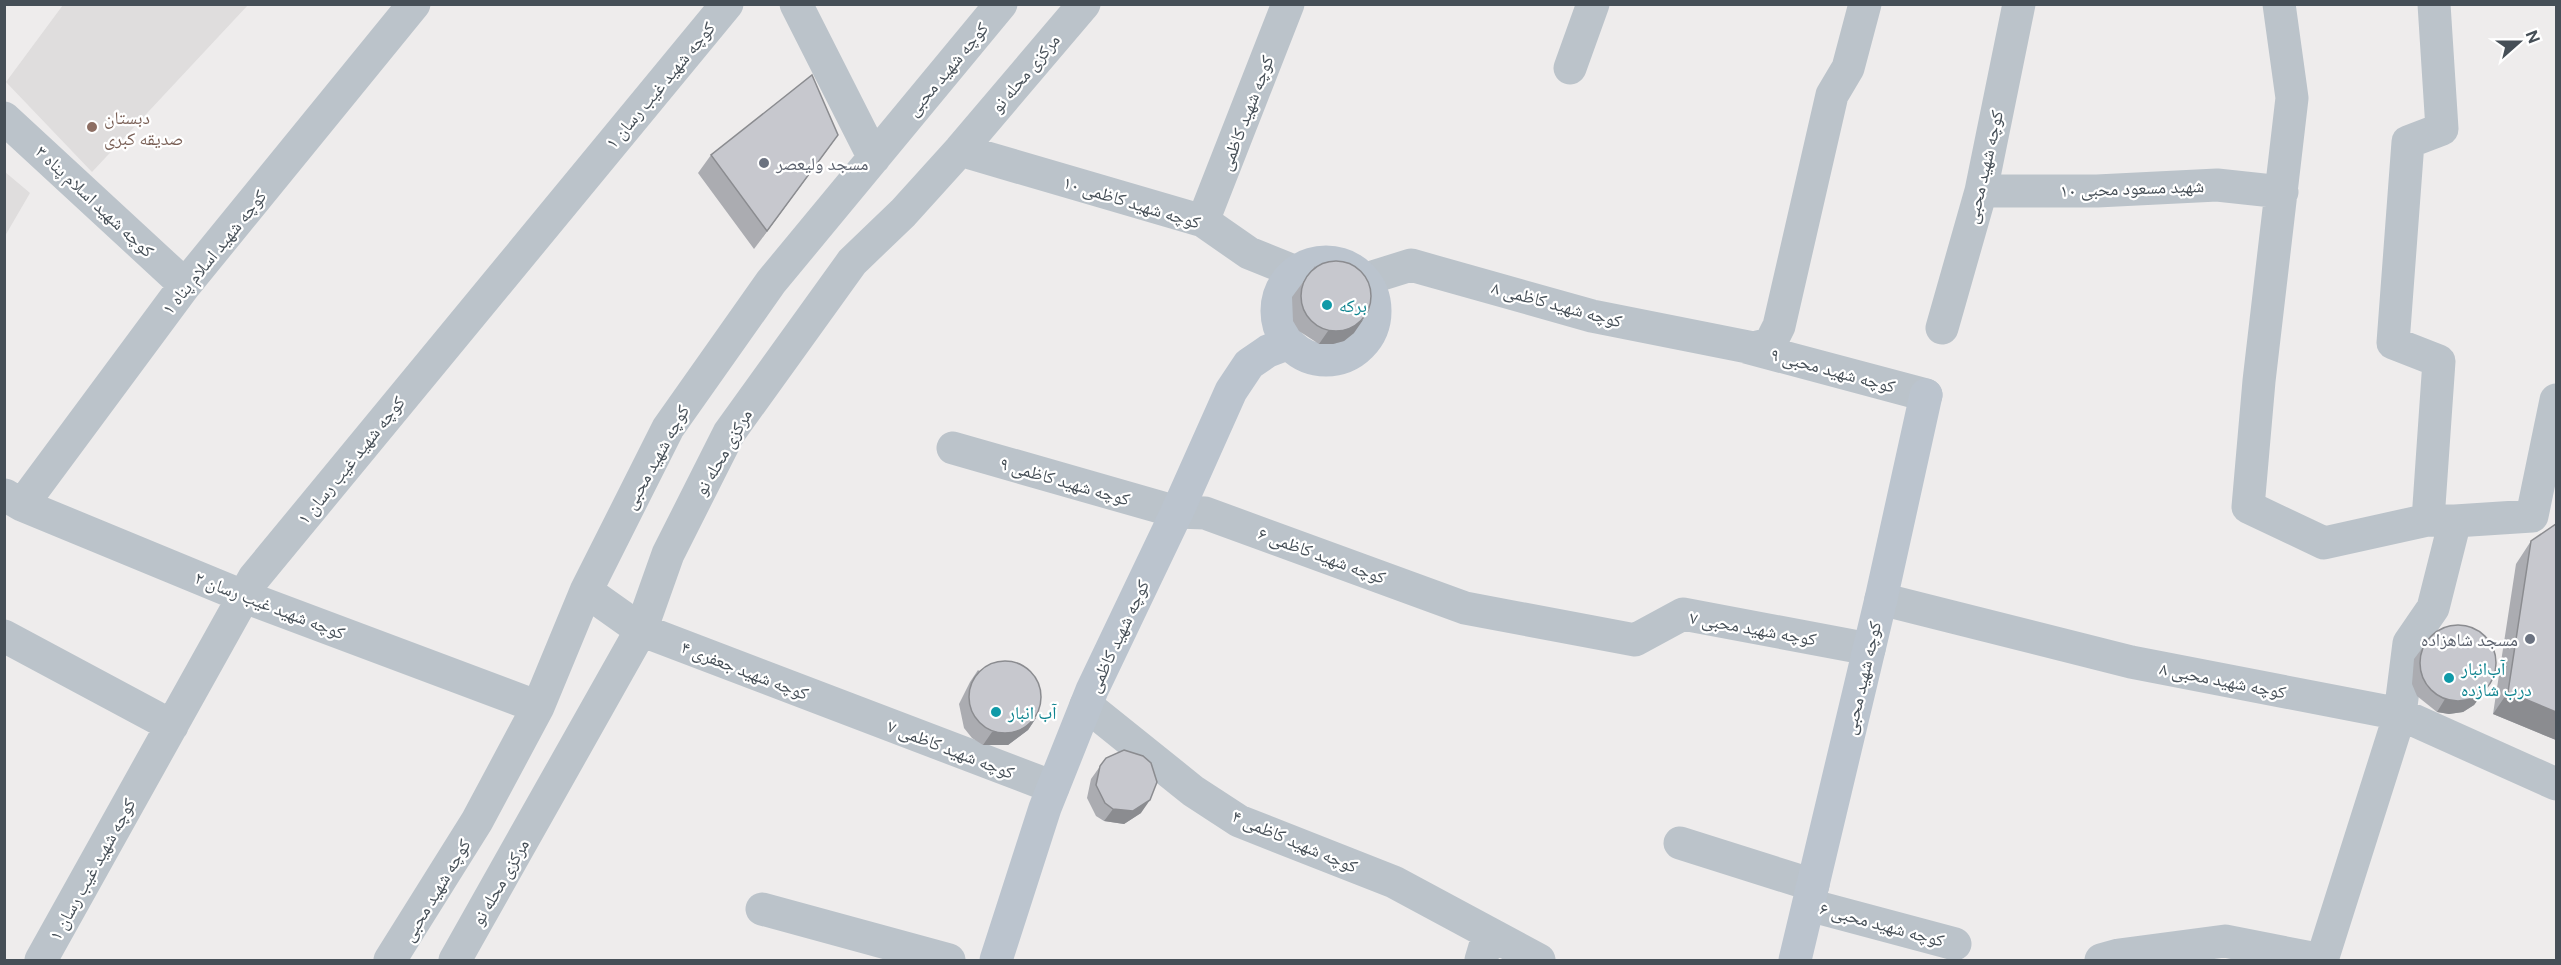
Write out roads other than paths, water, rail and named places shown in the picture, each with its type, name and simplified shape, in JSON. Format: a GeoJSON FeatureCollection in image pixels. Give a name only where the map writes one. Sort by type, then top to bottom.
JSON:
{"type":"FeatureCollection","features":[{"type":"Feature","properties":{"kind":"street","name":"کوچه شهید اسلام پناه ۱"},"geometry":{"type":"LineString","coordinates":[[13,500],[414,4]]}},
{"type":"Feature","properties":{"kind":"street","name":"کوچه شهید غیب رسان ۱"},"geometry":{"type":"LineString","coordinates":[[41,960],[244,597],[262,569],[727,4]]}},
{"type":"Feature","properties":{"kind":"street"},"geometry":{"type":"LineString","coordinates":[[796,4],[874,158]]}},
{"type":"Feature","properties":{"kind":"street","name":"کوچه شهید محبی"},"geometry":{"type":"LineString","coordinates":[[390,960],[477,821],[538,707],[586,591],[668,428],[771,282],[1001,4]]}},
{"type":"Feature","properties":{"kind":"street","name":"مرکزی محله نو"},"geometry":{"type":"LineString","coordinates":[[455,960],[641,630],[668,554],[729,433],[852,262],[903,213],[960,150],[1084,4]]}},
{"type":"Feature","properties":{"kind":"street","name":"کوچه شهید کاظمی"},"geometry":{"type":"LineString","coordinates":[[1203,221],[1288,4]]}},
{"type":"Feature","properties":{"kind":"street"},"geometry":{"type":"LineString","coordinates":[[1570,68],[1593,4]]}},
{"type":"Feature","properties":{"kind":"street"},"geometry":{"type":"LineString","coordinates":[[1746,347],[1770,344],[1779,326],[1832,95],[1848,68],[1865,4]]}},
{"type":"Feature","properties":{"kind":"street","name":"کوچه شهید محبی"},"geometry":{"type":"LineString","coordinates":[[1942,328],[1981,191],[2019,4]]}},
{"type":"Feature","properties":{"kind":"street"},"geometry":{"type":"LineString","coordinates":[[2279,4],[2292,98],[2259,381],[2248,507],[2324,543],[2441,521],[2544,518],[2556,400]]}},
{"type":"Feature","properties":{"kind":"street"},"geometry":{"type":"LineString","coordinates":[[2101,960],[2119,955],[2225,941],[2322,960],[2400,714],[2409,643],[2433,608],[2441,521],[2439,361],[2393,343],[2408,142],[2442,129],[2434,4]]}},
{"type":"Feature","properties":{"kind":"street","name":"کوچه شهید اسلام پناه ۳"},"geometry":{"type":"LineString","coordinates":[[4,118],[185,285]]}},
{"type":"Feature","properties":{"kind":"street","name":"کوچه شهید کاظمی ۱۰"},"geometry":{"type":"LineString","coordinates":[[960,150],[1203,221],[1249,253],[1296,272]]}},
{"type":"Feature","properties":{"kind":"street","name":"شهید مسعود محبی ۱۰"},"geometry":{"type":"LineString","coordinates":[[1981,191],[2097,191],[2217,185],[2282,192]]}},
{"type":"Feature","properties":{"kind":"street"},"geometry":{"type":"LineString","coordinates":[[1324,262],[1338,264],[1352,270],[1363,280],[1372,295],[1374,311],[1372,328],[1363,343],[1350,354],[1335,359],[1318,359],[1302,354],[1289,343],[1279,326],[1277,306],[1283,287],[1296,272],[1309,264],[1324,262]]}},
{"type":"Feature","properties":{"kind":"street","name":"کوچه شهید کاظمی ۸"},"geometry":{"type":"LineString","coordinates":[[1363,280],[1411,265],[1592,316],[1746,347]]}},
{"type":"Feature","properties":{"kind":"street","name":"کوچه شهید کاظمی"},"geometry":{"type":"LineString","coordinates":[[996,960],[1053,787],[1086,705],[1231,391],[1249,364],[1268,351],[1289,343]]}},
{"type":"Feature","properties":{"kind":"street","name":"کوچه شهید محبی ۹"},"geometry":{"type":"LineString","coordinates":[[1746,347],[1926,395]]}},
{"type":"Feature","properties":{"kind":"street","name":"کوچه شهید محبی"},"geometry":{"type":"LineString","coordinates":[[1795,960],[1881,600],[1926,395]]}},
{"type":"Feature","properties":{"kind":"street","name":"کوچه شهید کاظمی ۹"},"geometry":{"type":"LineString","coordinates":[[952,448],[1177,512]]}},
{"type":"Feature","properties":{"kind":"street","name":"کوچه شهید غیب رسان ۲"},"geometry":{"type":"LineString","coordinates":[[13,500],[244,597],[538,707]]}},
{"type":"Feature","properties":{"kind":"street","name":"کوچه شهید کاظمی ۶"},"geometry":{"type":"LineString","coordinates":[[1177,512],[1205,513],[1466,608]]}},
{"type":"Feature","properties":{"kind":"street","name":"کوچه شهید جعفری ۴"},"geometry":{"type":"LineString","coordinates":[[586,591],[641,630],[849,710]]}},
{"type":"Feature","properties":{"kind":"street","name":"کوچه شهید محبی ۸"},"geometry":{"type":"LineString","coordinates":[[1881,600],[2131,662],[2400,714],[2556,784]]}},
{"type":"Feature","properties":{"kind":"street","name":"کوچه شهید محبی ۷"},"geometry":{"type":"LineString","coordinates":[[1466,608],[1635,640],[1683,614],[1869,649]]}},
{"type":"Feature","properties":{"kind":"street"},"geometry":{"type":"LineString","coordinates":[[4,636],[172,726]]}},
{"type":"Feature","properties":{"kind":"street","name":"کوچه شهید کاظمی ۴"},"geometry":{"type":"LineString","coordinates":[[1086,705],[1193,791],[1239,821],[1394,882],[1485,946],[1539,960]]}},
{"type":"Feature","properties":{"kind":"street","name":"کوچه شهید کاظمی ۷"},"geometry":{"type":"LineString","coordinates":[[849,710],[1053,787]]}},
{"type":"Feature","properties":{"kind":"street","name":"کوچه شهید محبی ۶"},"geometry":{"type":"LineString","coordinates":[[1680,843],[1811,895],[1955,944]]}},
{"type":"Feature","properties":{"kind":"street"},"geometry":{"type":"LineString","coordinates":[[762,909],[949,960]]}},
{"type":"Feature","properties":{"kind":"place","name":"دبستان صدیقه کبری"},"geometry":{"type":"Point","coordinates":[92,127]}},
{"type":"Feature","properties":{"kind":"place","name":"مسجد ولیعصر"},"geometry":{"type":"Point","coordinates":[764,163]}},
{"type":"Feature","properties":{"kind":"place","name":"برکه"},"geometry":{"type":"Point","coordinates":[1327,305]}},
{"type":"Feature","properties":{"kind":"place","name":"مسجد شاهزاده"},"geometry":{"type":"Point","coordinates":[2530,639]}},
{"type":"Feature","properties":{"kind":"place","name":"آب‌انبار درب شازده"},"geometry":{"type":"Point","coordinates":[2449,678]}},
{"type":"Feature","properties":{"kind":"place","name":"آب انبار"},"geometry":{"type":"Point","coordinates":[996,712]}}]}
